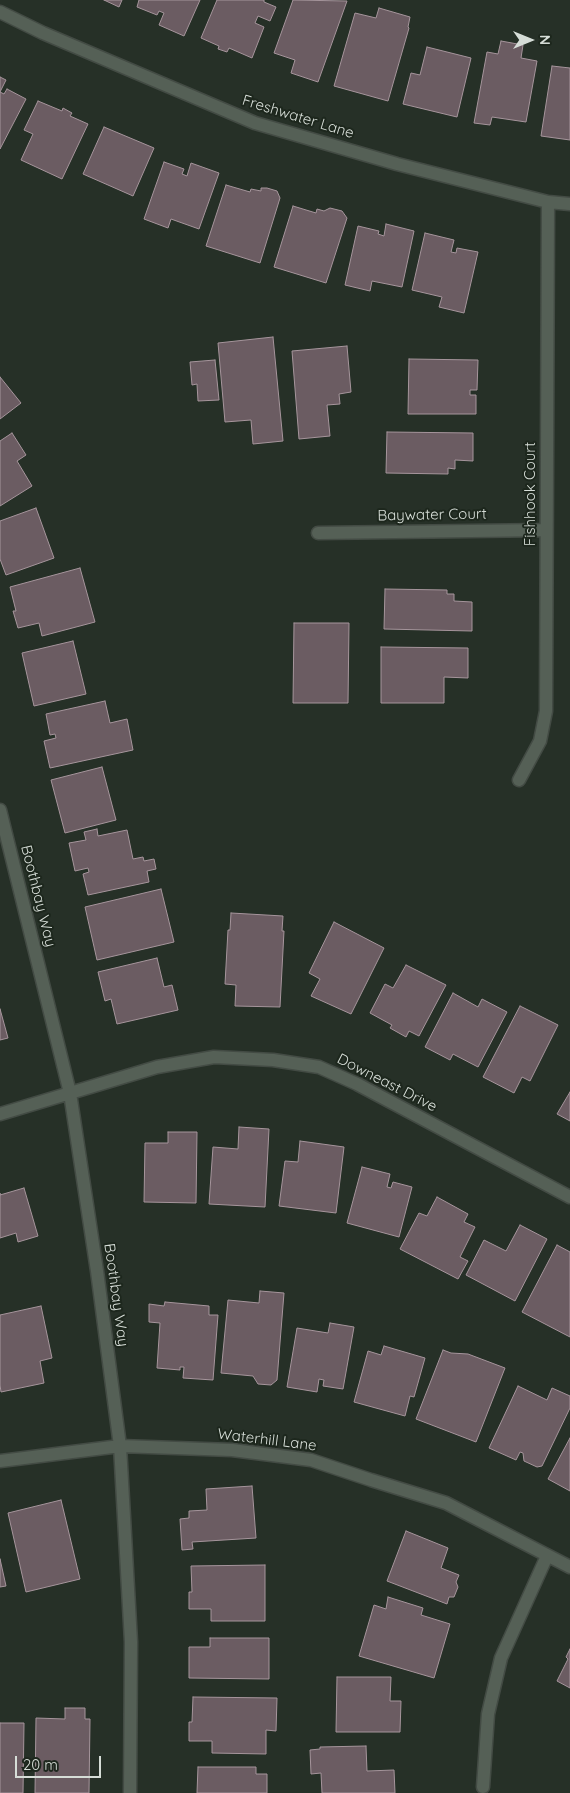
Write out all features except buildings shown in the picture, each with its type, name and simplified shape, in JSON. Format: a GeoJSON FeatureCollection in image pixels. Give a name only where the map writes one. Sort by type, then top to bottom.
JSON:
{"type":"FeatureCollection","features":[{"type":"Feature","properties":{"kind":"street","name":"Freshwater Lane"},"geometry":{"type":"LineString","coordinates":[[0,12],[43,34],[255,123],[397,164],[548,202],[570,204]]}},
{"type":"Feature","properties":{"kind":"street","name":"Fishhook Court"},"geometry":{"type":"LineString","coordinates":[[519,780],[540,741],[546,711],[548,202]]}},
{"type":"Feature","properties":{"kind":"street","name":"Baywater Court"},"geometry":{"type":"LineString","coordinates":[[318,533],[546,530]]}},
{"type":"Feature","properties":{"kind":"street","name":"Boothbay Way"},"geometry":{"type":"LineString","coordinates":[[0,810],[70,1093],[97,1271],[120,1446],[131,1642],[130,1793]]}},
{"type":"Feature","properties":{"kind":"street","name":"Downeast Drive"},"geometry":{"type":"LineString","coordinates":[[0,1114],[157,1067],[214,1056],[273,1060],[320,1067],[357,1084],[570,1197]]}},
{"type":"Feature","properties":{"kind":"street","name":"Waterhill Lane"},"geometry":{"type":"LineString","coordinates":[[0,1461],[120,1446],[232,1450],[311,1460],[446,1503],[570,1567]]}},
{"type":"Feature","properties":{"kind":"street"},"geometry":{"type":"LineString","coordinates":[[483,1787],[488,1714],[501,1658],[546,1556]]}}]}
